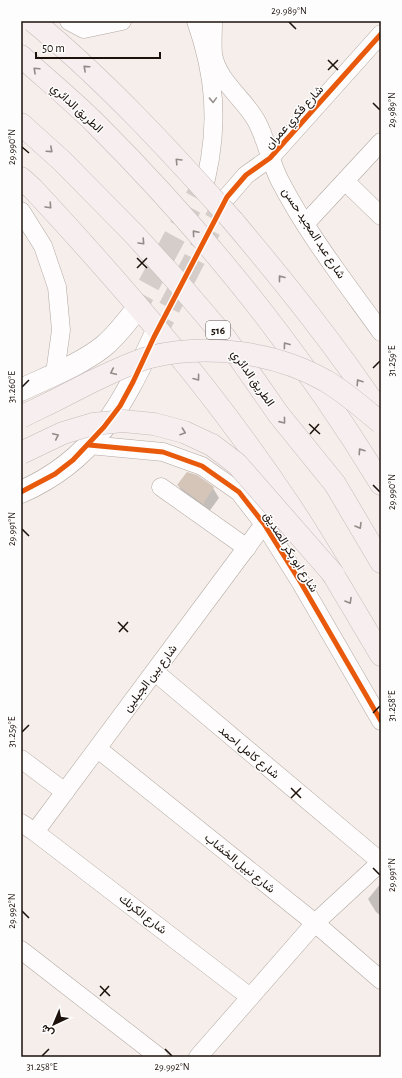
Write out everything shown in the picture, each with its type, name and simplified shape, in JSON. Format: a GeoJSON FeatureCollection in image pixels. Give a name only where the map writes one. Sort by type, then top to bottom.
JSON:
{"type":"FeatureCollection","features":[{"type":"Feature","properties":{"kind":"highway"},"geometry":{"type":"LineString","coordinates":[[33,21],[91,73],[140,120],[228,215],[315,322],[354,374],[381,414]]}},
{"type":"Feature","properties":{"kind":"highway","name":"الطريق الدائري"},"geometry":{"type":"LineString","coordinates":[[21,56],[101,130],[152,184],[251,296],[310,376],[381,484]]}},
{"type":"Feature","properties":{"kind":"highway","name":"الطريق الدائري"},"geometry":{"type":"LineString","coordinates":[[21,124],[62,161],[133,233],[226,339],[279,415],[335,484],[381,562]]}},
{"type":"Feature","properties":{"kind":"highway"},"geometry":{"type":"LineString","coordinates":[[21,178],[44,200],[131,296],[188,366],[259,461],[293,510],[334,575],[381,655]]}},
{"type":"Feature","properties":{"kind":"highway"},"geometry":{"type":"LineString","coordinates":[[21,418],[115,371],[149,357],[185,351],[221,351],[257,356],[292,366],[325,381],[355,401],[381,423]]}},
{"type":"Feature","properties":{"kind":"highway"},"geometry":{"type":"LineString","coordinates":[[21,453],[63,433],[92,424],[123,421],[154,424],[184,432],[212,445],[237,464],[334,575]]}},
{"type":"Feature","properties":{"kind":"street"},"geometry":{"type":"LineString","coordinates":[[196,21],[206,48],[213,85],[214,123],[210,160],[206,179]]}},
{"type":"Feature","properties":{"kind":"street","name":"شارع عبد المجيد حسن"},"geometry":{"type":"LineString","coordinates":[[213,21],[213,55],[218,68],[256,121],[265,139],[270,158],[280,181],[305,224],[381,332]]}},
{"type":"Feature","properties":{"kind":"street"},"geometry":{"type":"LineString","coordinates":[[74,24],[89,28],[111,22]]}},
{"type":"Feature","properties":{"kind":"street","name":"شارع فكري عمران"},"geometry":{"type":"LineString","coordinates":[[227,197],[246,175],[270,158],[381,34]]}},
{"type":"Feature","properties":{"kind":"street"},"geometry":{"type":"LineString","coordinates":[[305,224],[381,142]]}},
{"type":"Feature","properties":{"kind":"street"},"geometry":{"type":"LineString","coordinates":[[345,181],[381,216]]}},
{"type":"Feature","properties":{"kind":"street"},"geometry":{"type":"LineString","coordinates":[[21,211],[43,246],[57,287],[61,330],[55,373]]}},
{"type":"Feature","properties":{"kind":"street"},"geometry":{"type":"LineString","coordinates":[[21,390],[86,358],[104,346],[118,333],[133,314]]}},
{"type":"Feature","properties":{"kind":"street"},"geometry":{"type":"LineString","coordinates":[[21,492],[55,474],[89,445],[120,406],[154,337]]}},
{"type":"Feature","properties":{"kind":"street","name":"شارع ابو بكر الصديق"},"geometry":{"type":"LineString","coordinates":[[89,445],[163,452],[202,466],[239,492],[264,524],[381,721]]}},
{"type":"Feature","properties":{"kind":"street"},"geometry":{"type":"LineString","coordinates":[[161,486],[247,548]]}},
{"type":"Feature","properties":{"kind":"street","name":"شارع بين الجبلين"},"geometry":{"type":"LineString","coordinates":[[28,827],[65,792],[264,524]]}},
{"type":"Feature","properties":{"kind":"street","name":"شارع كامل احمد"},"geometry":{"type":"LineString","coordinates":[[155,672],[381,862]]}},
{"type":"Feature","properties":{"kind":"street","name":"شارع نبيل الخشاب"},"geometry":{"type":"LineString","coordinates":[[98,749],[315,923],[381,980]]}},
{"type":"Feature","properties":{"kind":"street"},"geometry":{"type":"LineString","coordinates":[[21,759],[65,792]]}},
{"type":"Feature","properties":{"kind":"street","name":"شارع الكرنك"},"geometry":{"type":"LineString","coordinates":[[28,827],[250,997]]}},
{"type":"Feature","properties":{"kind":"street"},"geometry":{"type":"LineString","coordinates":[[198,1057],[315,923],[381,862]]}},
{"type":"Feature","properties":{"kind":"street"},"geometry":{"type":"LineString","coordinates":[[21,950],[159,1057]]}},
{"type":"Feature","properties":{"kind":"building"},"geometry":{"type":"Polygon","coordinates":[[[187,472],[197,475],[214,487],[203,504],[177,485],[187,472]]]}},
{"type":"Feature","properties":{"kind":"tunnel"},"geometry":{"type":"LineString","coordinates":[[133,314],[206,179]]}},
{"type":"Feature","properties":{"kind":"tunnel"},"geometry":{"type":"LineString","coordinates":[[154,337],[227,197]]}},
{"type":"Feature","properties":{"kind":"cycle path"},"geometry":{"type":"LineString","coordinates":[[21,492],[55,474],[73,460],[104,427],[120,406],[133,382],[154,337],[227,197],[246,175],[270,158],[381,34]]}},
{"type":"Feature","properties":{"kind":"cycle path"},"geometry":{"type":"LineString","coordinates":[[89,445],[163,452],[202,466],[239,492],[264,524],[301,583],[381,721]]}}]}
